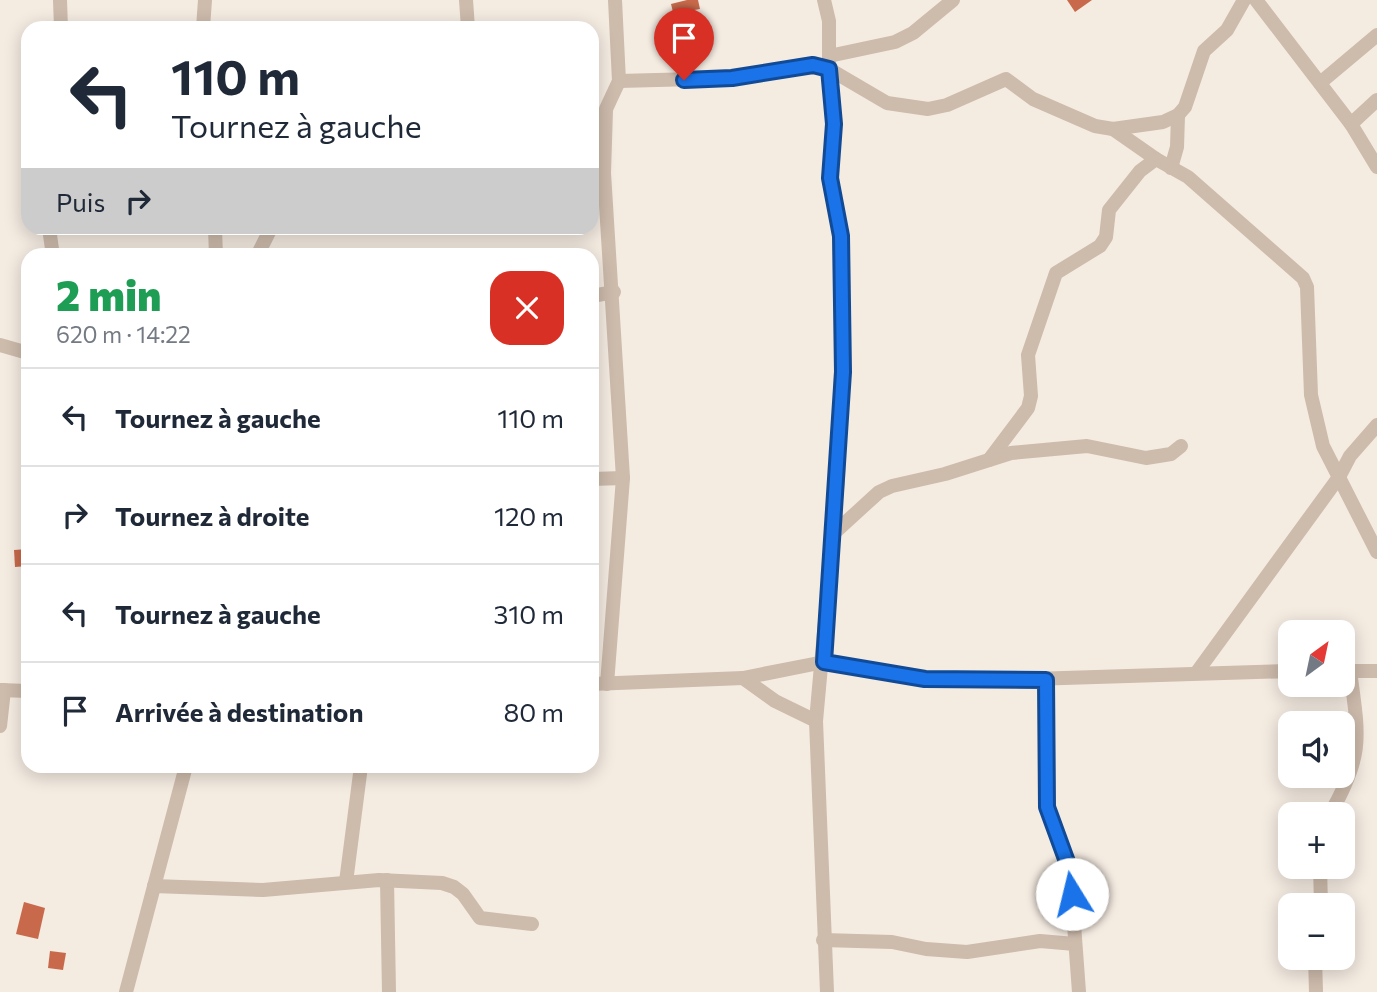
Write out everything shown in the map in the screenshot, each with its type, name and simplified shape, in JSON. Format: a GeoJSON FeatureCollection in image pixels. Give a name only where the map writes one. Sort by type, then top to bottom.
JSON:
{"type":"FeatureCollection","features":[{"type":"Feature","properties":{"kind":"street"},"geometry":{"type":"LineString","coordinates":[[60,0],[61,21]]}},
{"type":"Feature","properties":{"kind":"street"},"geometry":{"type":"LineString","coordinates":[[204,21],[205,0]]}},
{"type":"Feature","properties":{"kind":"street"},"geometry":{"type":"LineString","coordinates":[[466,0],[468,21]]}},
{"type":"Feature","properties":{"kind":"street"},"geometry":{"type":"LineString","coordinates":[[607,684],[623,478],[614,292],[599,109],[619,81],[615,0]]}},
{"type":"Feature","properties":{"kind":"street"},"geometry":{"type":"LineString","coordinates":[[824,0],[829,21],[834,124],[830,178],[841,236],[843,296],[842,398],[834,533],[824,662],[816,720],[823,940],[828,992]]}},
{"type":"Feature","properties":{"kind":"street"},"geometry":{"type":"LineString","coordinates":[[619,81],[732,78],[829,62],[895,42],[913,33],[953,0]]}},
{"type":"Feature","properties":{"kind":"street"},"geometry":{"type":"LineString","coordinates":[[829,62],[856,88],[887,103],[928,109],[947,105],[1006,79],[1046,105],[1073,114],[1095,126],[1113,129],[1143,127],[1178,115],[1185,107],[1204,51],[1227,30],[1244,0]]}},
{"type":"Feature","properties":{"kind":"street"},"geometry":{"type":"LineString","coordinates":[[1256,0],[1351,124],[1377,167]]}},
{"type":"Feature","properties":{"kind":"street"},"geometry":{"type":"LineString","coordinates":[[1320,83],[1377,35]]}},
{"type":"Feature","properties":{"kind":"street"},"geometry":{"type":"LineString","coordinates":[[1351,124],[1377,100]]}},
{"type":"Feature","properties":{"kind":"street"},"geometry":{"type":"LineString","coordinates":[[1171,168],[1177,147],[1178,115]]}},
{"type":"Feature","properties":{"kind":"street"},"geometry":{"type":"LineString","coordinates":[[1113,129],[1188,177],[1303,278],[1307,287],[1311,395],[1323,446],[1377,552]]}},
{"type":"Feature","properties":{"kind":"street"},"geometry":{"type":"LineString","coordinates":[[988,461],[1028,408],[1031,396],[1028,355],[1056,274],[1100,246],[1106,237],[1109,210],[1140,171],[1156,159]]}},
{"type":"Feature","properties":{"kind":"street"},"geometry":{"type":"LineString","coordinates":[[599,295],[614,292]]}},
{"type":"Feature","properties":{"kind":"street"},"geometry":{"type":"LineString","coordinates":[[0,345],[21,351]]}},
{"type":"Feature","properties":{"kind":"street"},"geometry":{"type":"LineString","coordinates":[[1197,672],[1339,477],[1350,456],[1377,425]]}},
{"type":"Feature","properties":{"kind":"street"},"geometry":{"type":"LineString","coordinates":[[834,533],[879,492],[891,486],[1011,453],[1087,446],[1146,458],[1171,454],[1181,446]]}},
{"type":"Feature","properties":{"kind":"street"},"geometry":{"type":"LineString","coordinates":[[599,479],[623,478]]}},
{"type":"Feature","properties":{"kind":"street"},"geometry":{"type":"LineString","coordinates":[[599,684],[743,678],[824,662],[925,679],[1046,680],[1197,672],[1278,671]]}},
{"type":"Feature","properties":{"kind":"street"},"geometry":{"type":"LineString","coordinates":[[1355,671],[1377,671]]}},
{"type":"Feature","properties":{"kind":"street"},"geometry":{"type":"LineString","coordinates":[[743,678],[775,701],[816,720]]}},
{"type":"Feature","properties":{"kind":"street"},"geometry":{"type":"LineString","coordinates":[[1046,680],[1047,807],[1070,870],[1079,992]]}},
{"type":"Feature","properties":{"kind":"street"},"geometry":{"type":"LineString","coordinates":[[0,726],[2,690],[21,691]]}},
{"type":"Feature","properties":{"kind":"street"},"geometry":{"type":"LineString","coordinates":[[1336,802],[1354,766],[1357,730],[1351,697]]}},
{"type":"Feature","properties":{"kind":"street"},"geometry":{"type":"LineString","coordinates":[[126,992],[184,773]]}},
{"type":"Feature","properties":{"kind":"street"},"geometry":{"type":"LineString","coordinates":[[346,882],[359,773]]}},
{"type":"Feature","properties":{"kind":"street"},"geometry":{"type":"LineString","coordinates":[[154,886],[262,890],[387,880],[449,884],[463,894],[480,918],[532,924]]}},
{"type":"Feature","properties":{"kind":"street"},"geometry":{"type":"LineString","coordinates":[[387,880],[389,992]]}},
{"type":"Feature","properties":{"kind":"street"},"geometry":{"type":"LineString","coordinates":[[823,940],[892,942],[926,949],[967,952],[1040,940],[1075,944]]}},
{"type":"Feature","properties":{"kind":"street"},"geometry":{"type":"LineString","coordinates":[[1315,970],[1316,992]]}},
{"type":"Feature","properties":{"kind":"building"},"geometry":{"type":"Polygon","coordinates":[[[698,0],[700,9],[694,10],[697,23],[677,28],[671,4],[698,0]]]}},
{"type":"Feature","properties":{"kind":"building"},"geometry":{"type":"Polygon","coordinates":[[[1067,0],[1092,0],[1075,12],[1067,0]]]}},
{"type":"Feature","properties":{"kind":"building"},"geometry":{"type":"Polygon","coordinates":[[[14,550],[21,550],[21,567],[15,567],[14,550]]]}},
{"type":"Feature","properties":{"kind":"building"},"geometry":{"type":"Polygon","coordinates":[[[24,902],[45,908],[38,939],[16,934],[24,902]]]}},
{"type":"Feature","properties":{"kind":"building"},"geometry":{"type":"Polygon","coordinates":[[[50,951],[66,953],[63,970],[48,968],[50,951]]]}},
{"type":"Feature","properties":{"kind":"route"},"geometry":{"type":"LineString","coordinates":[[684,80],[732,78],[813,65],[829,69],[834,124],[830,178],[832,202],[841,236],[843,372],[824,662],[925,679],[1046,680],[1047,807],[1070,870],[1072,894]]}}]}
